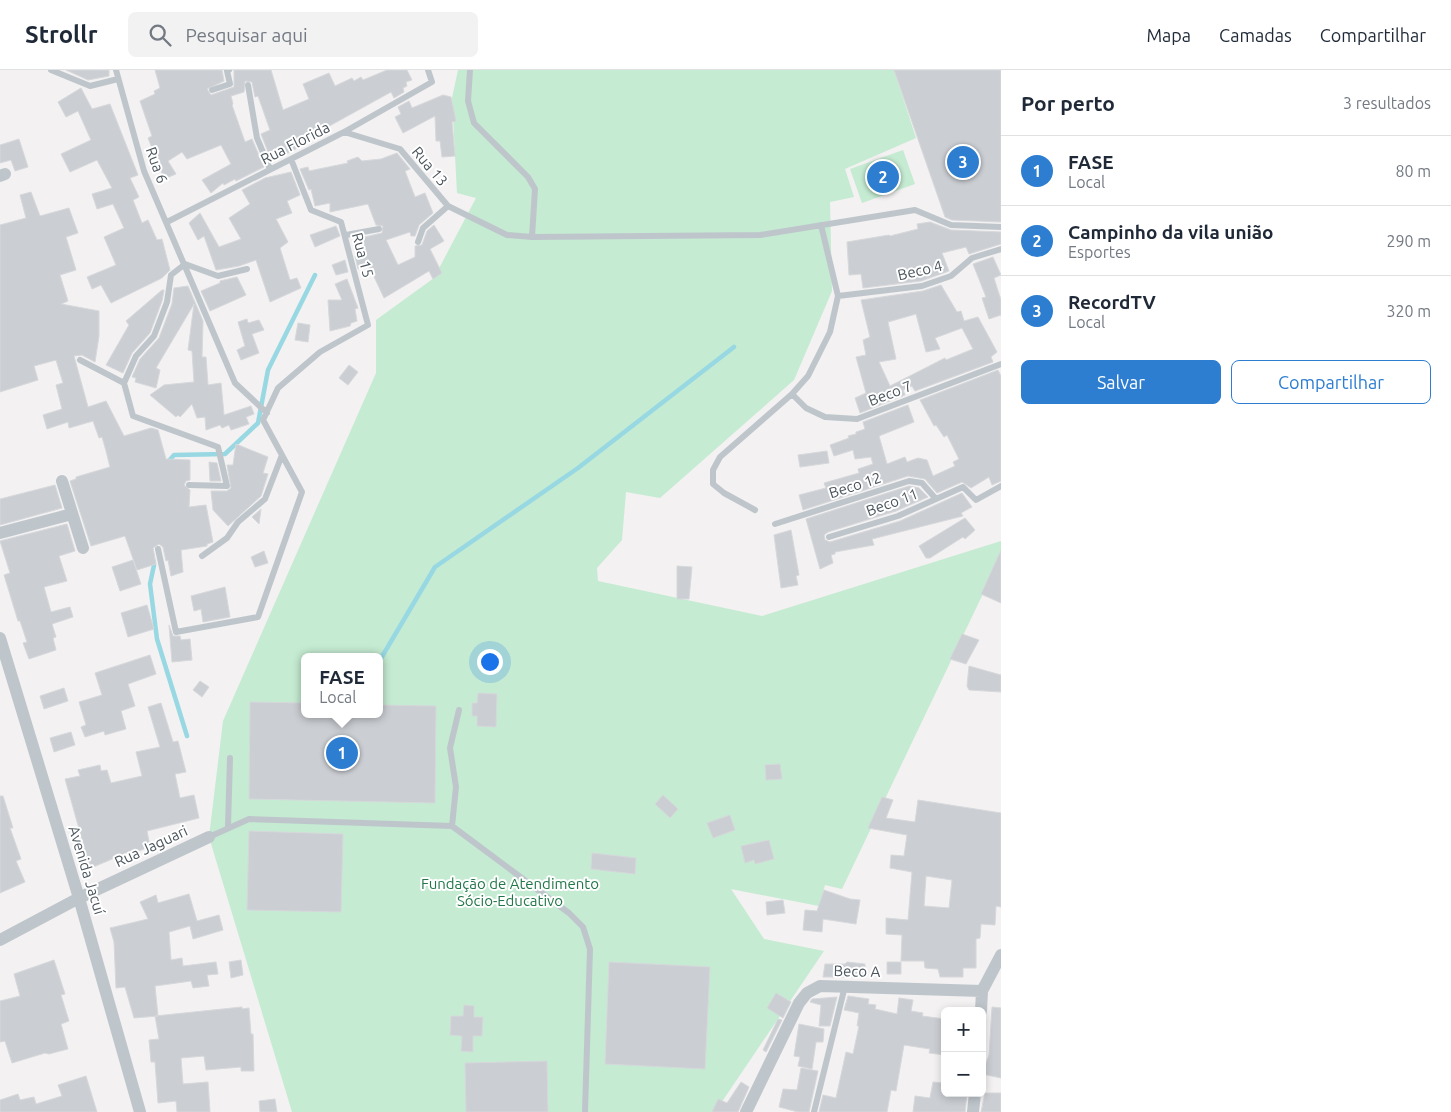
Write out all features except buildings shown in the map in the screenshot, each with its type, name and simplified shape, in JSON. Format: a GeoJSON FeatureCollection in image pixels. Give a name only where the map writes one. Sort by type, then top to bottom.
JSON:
{"type":"FeatureCollection","features":[{"type":"Feature","properties":{"kind":"street"},"geometry":{"type":"LineString","coordinates":[[62,481],[82,548]]}},
{"type":"Feature","properties":{"kind":"street"},"geometry":{"type":"LineString","coordinates":[[0,533],[72,514]]}},
{"type":"Feature","properties":{"kind":"street","name":"Avenida Jacuí"},"geometry":{"type":"LineString","coordinates":[[0,638],[79,898],[140,1112]]}},
{"type":"Feature","properties":{"kind":"street","name":"Rua Jaguari"},"geometry":{"type":"LineString","coordinates":[[0,940],[79,898],[209,837]]}},
{"type":"Feature","properties":{"kind":"street"},"geometry":{"type":"LineString","coordinates":[[981,1007],[982,991],[1001,955]]}},
{"type":"Feature","properties":{"kind":"street","name":"Beco A"},"geometry":{"type":"LineString","coordinates":[[746,1112],[799,1003],[807,993],[820,986],[982,991]]}},
{"type":"Feature","properties":{"kind":"street"},"geometry":{"type":"LineString","coordinates":[[973,1112],[975,1097]]}},
{"type":"Feature","properties":{"kind":"lane"},"geometry":{"type":"LineString","coordinates":[[51,70],[90,86],[118,79]]}},
{"type":"Feature","properties":{"kind":"lane","name":"Rua 6"},"geometry":{"type":"LineString","coordinates":[[116,70],[144,171],[235,383],[267,413]]}},
{"type":"Feature","properties":{"kind":"lane"},"geometry":{"type":"LineString","coordinates":[[212,90],[230,84],[227,70],[229,70]]}},
{"type":"Feature","properties":{"kind":"lane","name":"Rua Florida"},"geometry":{"type":"LineString","coordinates":[[167,222],[344,132],[432,82],[428,70]]}},
{"type":"Feature","properties":{"kind":"lane"},"geometry":{"type":"LineString","coordinates":[[470,70],[468,101],[474,123],[528,176],[535,189],[532,237]]}},
{"type":"Feature","properties":{"kind":"lane"},"geometry":{"type":"LineString","coordinates":[[248,85],[258,138],[270,169]]}},
{"type":"Feature","properties":{"kind":"lane","name":"Rua 13"},"geometry":{"type":"LineString","coordinates":[[344,132],[400,149],[448,206],[422,228],[418,242]]}},
{"type":"Feature","properties":{"kind":"lane","name":"Rua 15"},"geometry":{"type":"LineString","coordinates":[[267,413],[278,388],[320,352],[368,325],[346,235],[341,222],[311,210],[291,159]]}},
{"type":"Feature","properties":{"kind":"lane"},"geometry":{"type":"LineString","coordinates":[[448,206],[507,235],[532,237],[760,235],[915,210],[952,225],[1001,227]]}},
{"type":"Feature","properties":{"kind":"lane"},"geometry":{"type":"LineString","coordinates":[[755,510],[712,484],[713,470],[720,457],[792,394],[808,376],[830,332],[838,296],[821,225]]}},
{"type":"Feature","properties":{"kind":"lane"},"geometry":{"type":"LineString","coordinates":[[346,235],[379,229]]}},
{"type":"Feature","properties":{"kind":"lane","name":"Beco 4"},"geometry":{"type":"LineString","coordinates":[[838,296],[922,286],[951,276],[972,258],[1001,248]]}},
{"type":"Feature","properties":{"kind":"lane"},"geometry":{"type":"LineString","coordinates":[[189,485],[227,486],[218,447],[133,416],[124,383],[136,356],[154,336],[167,302],[171,275],[185,264],[218,276],[247,270]]}},
{"type":"Feature","properties":{"kind":"lane"},"geometry":{"type":"LineString","coordinates":[[80,360],[124,383]]}},
{"type":"Feature","properties":{"kind":"lane","name":"Beco 7"},"geometry":{"type":"LineString","coordinates":[[792,394],[806,408],[825,417],[857,419],[1001,364]]}},
{"type":"Feature","properties":{"kind":"lane"},"geometry":{"type":"LineString","coordinates":[[158,549],[176,632],[258,618],[302,492],[263,420],[267,413]]}},
{"type":"Feature","properties":{"kind":"lane"},"geometry":{"type":"LineString","coordinates":[[202,556],[227,538],[238,522],[266,499],[282,455]]}},
{"type":"Feature","properties":{"kind":"lane","name":"Beco 12"},"geometry":{"type":"LineString","coordinates":[[775,524],[909,481],[922,483],[936,499]]}},
{"type":"Feature","properties":{"kind":"lane","name":"Beco 11"},"geometry":{"type":"LineString","coordinates":[[829,536],[898,516],[963,487],[976,500],[1001,486]]}},
{"type":"Feature","properties":{"kind":"lane"},"geometry":{"type":"LineString","coordinates":[[452,826],[456,788],[450,748],[460,710]]}},
{"type":"Feature","properties":{"kind":"lane"},"geometry":{"type":"LineString","coordinates":[[228,826],[230,758]]}},
{"type":"Feature","properties":{"kind":"lane"},"geometry":{"type":"LineString","coordinates":[[209,837],[228,826],[249,818],[452,826],[569,912],[583,927],[590,949],[585,1112]]}},
{"type":"Feature","properties":{"kind":"lane"},"geometry":{"type":"LineString","coordinates":[[814,1112],[844,986]]}},
{"type":"Feature","properties":{"kind":"green space","name":"Fundação de Atendimento Sócio-Educativo"},"geometry":{"type":"Polygon","coordinates":[[[458,70],[894,70],[916,138],[845,169],[854,197],[830,202],[832,291],[794,380],[660,498],[626,492],[622,540],[597,568],[598,581],[762,616],[1001,541],[1001,556],[842,889],[825,885],[819,906],[731,889],[764,939],[824,951],[715,1112],[292,1112],[209,837],[223,721],[376,373],[376,320],[434,278],[476,198],[457,193],[452,98],[458,70]]]}},
{"type":"Feature","properties":{"kind":"green space"},"geometry":{"type":"Polygon","coordinates":[[[903,150],[915,184],[862,203],[850,169],[903,150]]]}},
{"type":"Feature","properties":{"kind":"waterway"},"geometry":{"type":"LineString","coordinates":[[168,462],[174,455],[225,454],[258,423],[268,370],[315,275]]}},
{"type":"Feature","properties":{"kind":"waterway"},"geometry":{"type":"LineString","coordinates":[[383,655],[435,567],[578,468],[734,347]]}},
{"type":"Feature","properties":{"kind":"waterway"},"geometry":{"type":"LineString","coordinates":[[153,560],[154,565],[150,584],[157,639],[187,736]]}},
{"type":"Feature","properties":{"kind":"place","name":"RecordTV"},"geometry":{"type":"Point","coordinates":[963,162]}},
{"type":"Feature","properties":{"kind":"place","name":"Campinho da vila união"},"geometry":{"type":"Point","coordinates":[883,177]}},
{"type":"Feature","properties":{"kind":"place","name":"FASE"},"geometry":{"type":"Point","coordinates":[342,753]}}]}
